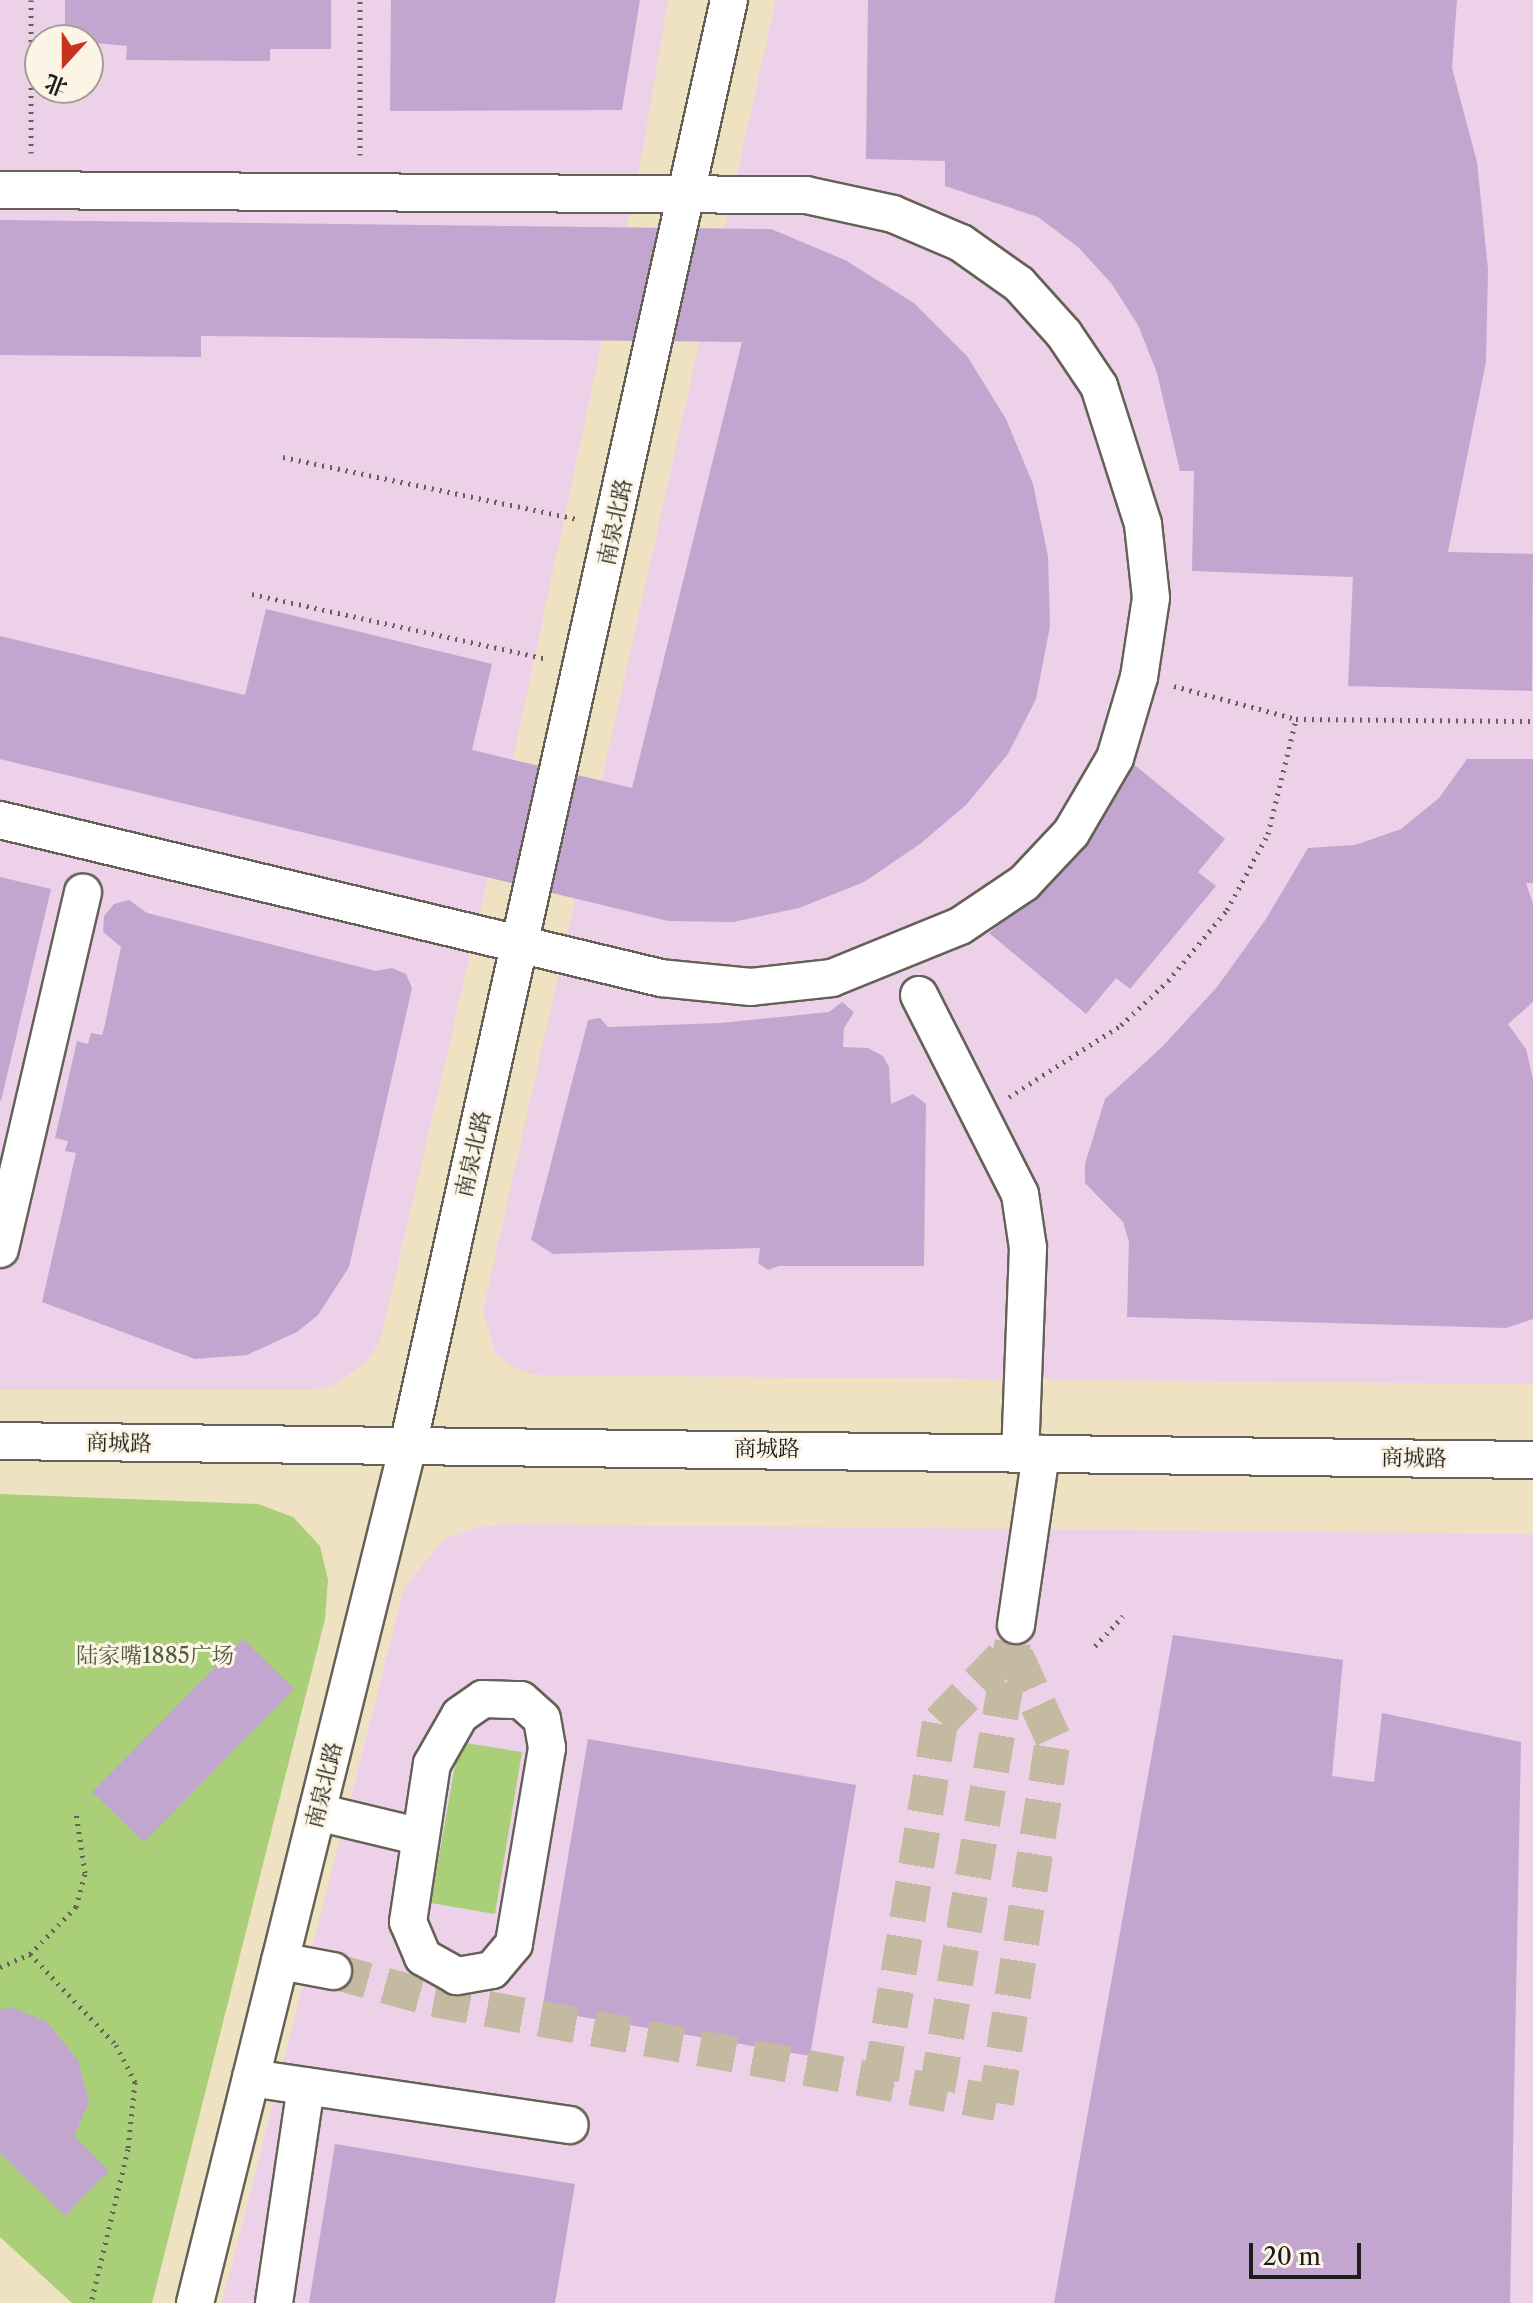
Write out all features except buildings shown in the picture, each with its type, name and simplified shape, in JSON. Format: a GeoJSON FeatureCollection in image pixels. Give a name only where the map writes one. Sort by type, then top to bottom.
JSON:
{"type":"FeatureCollection","features":[{"type":"Feature","properties":{"kind":"street","name":"南泉北路"},"geometry":{"type":"LineString","coordinates":[[195,2303],[407,1450],[729,0]]}},
{"type":"Feature","properties":{"kind":"street"},"geometry":{"type":"LineString","coordinates":[[0,820],[661,978],[751,987],[832,978],[894,957],[960,926],[1024,883],[1071,833],[1115,758],[1139,677],[1151,598],[1143,524],[1099,386],[1064,334],[1019,284],[961,243],[893,214],[806,195],[16,190]]}},
{"type":"Feature","properties":{"kind":"street"},"geometry":{"type":"LineString","coordinates":[[0,1249],[83,893]]}},
{"type":"Feature","properties":{"kind":"street"},"geometry":{"type":"LineString","coordinates":[[919,995],[983,1113],[1020,1194],[1028,1248],[1030,1454],[1016,1625]]}},
{"type":"Feature","properties":{"kind":"street","name":"商城路"},"geometry":{"type":"LineString","coordinates":[[0,1441],[407,1450],[855,1449],[1533,1460]]}},
{"type":"Feature","properties":{"kind":"street"},"geometry":{"type":"LineString","coordinates":[[483,1699],[521,1700],[542,1719],[547,1748],[514,1944],[492,1970],[457,1976],[423,1957],[408,1922],[417,1836],[432,1764],[460,1715],[483,1699]]}},
{"type":"Feature","properties":{"kind":"street"},"geometry":{"type":"LineString","coordinates":[[317,1812],[417,1836]]}},
{"type":"Feature","properties":{"kind":"street"},"geometry":{"type":"LineString","coordinates":[[280,1961],[333,1971]]}},
{"type":"Feature","properties":{"kind":"street"},"geometry":{"type":"LineString","coordinates":[[251,2078],[570,2125]]}},
{"type":"Feature","properties":{"kind":"street"},"geometry":{"type":"LineString","coordinates":[[274,2303],[306,2086]]}},
{"type":"Feature","properties":{"kind":"path"},"geometry":{"type":"LineString","coordinates":[[16,190],[31,0]]}},
{"type":"Feature","properties":{"kind":"path"},"geometry":{"type":"LineString","coordinates":[[360,0],[360,192]]}},
{"type":"Feature","properties":{"kind":"path"},"geometry":{"type":"LineString","coordinates":[[283,457],[613,527]]}},
{"type":"Feature","properties":{"kind":"path"},"geometry":{"type":"LineString","coordinates":[[252,594],[582,667]]}},
{"type":"Feature","properties":{"kind":"path"},"geometry":{"type":"LineString","coordinates":[[1139,677],[1296,719],[1533,721]]}},
{"type":"Feature","properties":{"kind":"path"},"geometry":{"type":"LineString","coordinates":[[983,1113],[1121,1025],[1168,981],[1227,910],[1268,834],[1296,719]]}},
{"type":"Feature","properties":{"kind":"path"},"geometry":{"type":"LineString","coordinates":[[1095,1646],[1123,1616]]}},
{"type":"Feature","properties":{"kind":"path"},"geometry":{"type":"LineString","coordinates":[[0,1967],[30,1954],[76,1907],[85,1873],[76,1813]]}},
{"type":"Feature","properties":{"kind":"path"},"geometry":{"type":"LineString","coordinates":[[30,1954],[116,2045],[135,2082],[128,2149],[91,2303]]}},
{"type":"Feature","properties":{"kind":"shaded area"},"geometry":{"type":"Polygon","coordinates":[[[0,0],[668,0],[643,149],[482,904],[380,1341],[368,1360],[334,1385],[312,1390],[0,1390],[0,0]]]}},
{"type":"Feature","properties":{"kind":"shaded area"},"geometry":{"type":"Polygon","coordinates":[[[776,0],[1533,0],[1533,1384],[535,1375],[512,1367],[495,1353],[483,1311],[776,0]]]}},
{"type":"Feature","properties":{"kind":"shaded area"},"geometry":{"type":"Polygon","coordinates":[[[509,1524],[1533,1534],[1533,2303],[222,2303],[404,1588],[443,1540],[474,1528],[509,1524]]]}},
{"type":"Feature","properties":{"kind":"green space","name":"陆家嘴1885广场"},"geometry":{"type":"Polygon","coordinates":[[[0,1494],[258,1504],[293,1517],[320,1546],[328,1580],[325,1619],[152,2303],[72,2303],[0,2237],[0,1494]]]}},
{"type":"Feature","properties":{"kind":"green space"},"geometry":{"type":"Polygon","coordinates":[[[459,1742],[522,1752],[495,1914],[431,1903],[459,1742]]]}},
{"type":"Feature","properties":{"kind":"tunnel"},"geometry":{"type":"LineString","coordinates":[[937,2090],[1013,1642]]}},
{"type":"Feature","properties":{"kind":"tunnel"},"geometry":{"type":"LineString","coordinates":[[333,1971],[434,1999],[996,2103],[1053,1738],[1012,1648]]}},
{"type":"Feature","properties":{"kind":"tunnel"},"geometry":{"type":"LineString","coordinates":[[881,2079],[940,1722],[1012,1648]]}}]}
